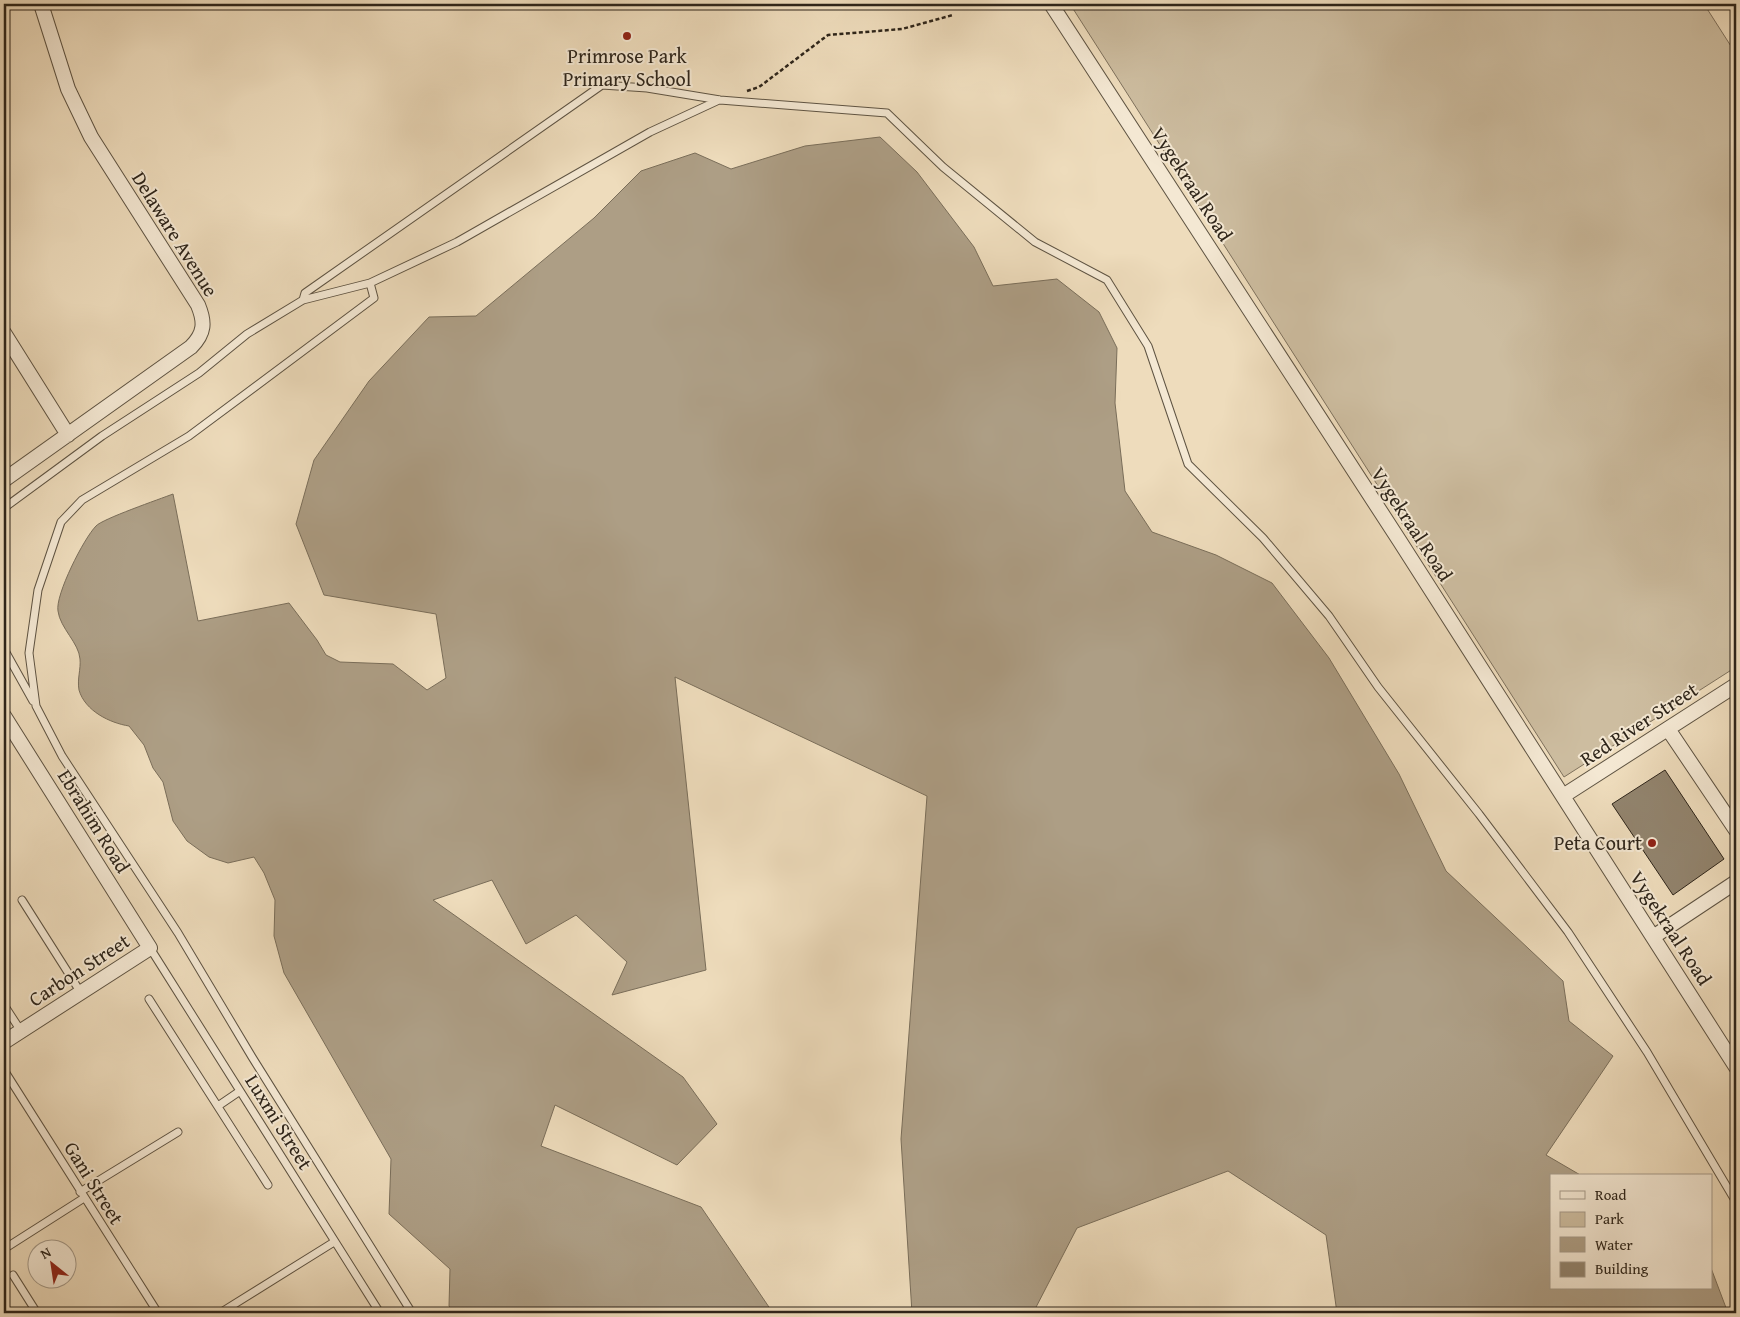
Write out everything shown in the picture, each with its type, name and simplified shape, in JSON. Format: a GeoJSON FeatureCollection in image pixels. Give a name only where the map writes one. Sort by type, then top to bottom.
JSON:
{"type":"FeatureCollection","features":[{"type":"Feature","properties":{"kind":"street","name":"Delaware Avenue"},"geometry":{"type":"LineString","coordinates":[[4,480],[192,347],[202,334],[203,323],[198,305],[91,137],[65,83],[41,4]]}},
{"type":"Feature","properties":{"kind":"street","name":"Vygekraal Road"},"geometry":{"type":"LineString","coordinates":[[1051,4],[1736,1067]]}},
{"type":"Feature","properties":{"kind":"street"},"geometry":{"type":"LineString","coordinates":[[4,333],[68,435]]}},
{"type":"Feature","properties":{"kind":"street","name":"Red River Street"},"geometry":{"type":"LineString","coordinates":[[1563,796],[1736,685]]}},
{"type":"Feature","properties":{"kind":"street","name":"Ebrahim Road"},"geometry":{"type":"LineString","coordinates":[[6,723],[150,948]]}},
{"type":"Feature","properties":{"kind":"street"},"geometry":{"type":"LineString","coordinates":[[1668,729],[1736,830]]}},
{"type":"Feature","properties":{"kind":"street"},"geometry":{"type":"LineString","coordinates":[[1653,937],[1736,882]]}},
{"type":"Feature","properties":{"kind":"street","name":"Carbon Street"},"geometry":{"type":"LineString","coordinates":[[4,1042],[150,948]]}},
{"type":"Feature","properties":{"kind":"lane"},"geometry":{"type":"LineString","coordinates":[[303,300],[304,293],[602,85],[647,88],[720,100],[887,113],[944,166],[1034,242],[1107,280],[1148,346],[1188,464],[1263,538],[1330,616],[1378,687],[1479,814],[1568,932],[1647,1052],[1736,1202]]}},
{"type":"Feature","properties":{"kind":"lane"},"geometry":{"type":"LineString","coordinates":[[4,508],[102,436],[199,373],[247,334],[303,300],[370,283],[457,242],[650,132],[720,100]]}},
{"type":"Feature","properties":{"kind":"lane"},"geometry":{"type":"LineString","coordinates":[[36,706],[29,653],[38,590],[61,522],[82,500],[189,436],[374,298],[370,283]]}},
{"type":"Feature","properties":{"kind":"lane"},"geometry":{"type":"LineString","coordinates":[[4,649],[62,756],[178,933],[252,1057],[412,1313]]}},
{"type":"Feature","properties":{"kind":"lane"},"geometry":{"type":"LineString","coordinates":[[22,900],[80,993]]}},
{"type":"Feature","properties":{"kind":"lane","name":"Luxmi Street"},"geometry":{"type":"LineString","coordinates":[[150,948],[380,1313]]}},
{"type":"Feature","properties":{"kind":"lane"},"geometry":{"type":"LineString","coordinates":[[149,999],[268,1186]]}},
{"type":"Feature","properties":{"kind":"lane"},"geometry":{"type":"LineString","coordinates":[[4,1005],[20,1031]]}},
{"type":"Feature","properties":{"kind":"lane","name":"Gani Street"},"geometry":{"type":"LineString","coordinates":[[4,1070],[158,1313]]}},
{"type":"Feature","properties":{"kind":"lane"},"geometry":{"type":"LineString","coordinates":[[218,1106],[240,1091]]}},
{"type":"Feature","properties":{"kind":"lane"},"geometry":{"type":"LineString","coordinates":[[4,1248],[178,1132]]}},
{"type":"Feature","properties":{"kind":"lane"},"geometry":{"type":"LineString","coordinates":[[220,1313],[334,1242]]}},
{"type":"Feature","properties":{"kind":"lane"},"geometry":{"type":"LineString","coordinates":[[13,1275],[37,1313]]}},
{"type":"Feature","properties":{"kind":"path"},"geometry":{"type":"LineString","coordinates":[[744,92],[759,87],[828,35],[902,29],[953,15]]}},
{"type":"Feature","properties":{"kind":"green space"},"geometry":{"type":"Polygon","coordinates":[[[1070,4],[1704,4],[1736,54],[1736,667],[1564,777],[1070,4]]]}},
{"type":"Feature","properties":{"kind":"water"},"geometry":{"type":"Polygon","coordinates":[[[880,137],[917,172],[974,247],[993,286],[1057,279],[1099,312],[1117,348],[1115,403],[1125,491],[1152,532],[1216,555],[1272,583],[1329,658],[1399,774],[1446,871],[1563,981],[1569,1021],[1613,1056],[1546,1155],[1579,1174],[1550,1174],[1550,1290],[1712,1290],[1712,1271],[1728,1313],[1337,1313],[1326,1235],[1228,1171],[1077,1228],[1033,1313],[912,1313],[901,1139],[927,796],[675,677],[706,970],[612,995],[627,962],[576,915],[526,944],[492,880],[433,900],[683,1077],[717,1124],[677,1165],[555,1105],[541,1146],[701,1207],[773,1313],[454,1313],[449,1306],[450,1269],[389,1214],[391,1159],[284,973],[274,936],[275,900],[264,873],[254,857],[228,863],[209,857],[187,841],[173,821],[163,782],[153,768],[144,745],[129,726],[106,719],[92,710],[87,704],[79,690],[79,653],[59,617],[58,603],[61,593],[78,554],[96,526],[120,514],[173,494],[198,621],[289,603],[326,655],[340,662],[393,664],[427,690],[446,678],[436,614],[324,595],[296,524],[314,460],[369,381],[429,317],[476,316],[594,218],[641,171],[695,153],[731,169],[805,146],[880,137]]]}},
{"type":"Feature","properties":{"kind":"building"},"geometry":{"type":"Polygon","coordinates":[[[1665,770],[1724,859],[1673,895],[1612,804],[1665,770]]]}},
{"type":"Feature","properties":{"kind":"place","name":"Primrose Park Primary School"},"geometry":{"type":"Point","coordinates":[627,36]}},
{"type":"Feature","properties":{"kind":"place","name":"Peta Court"},"geometry":{"type":"Point","coordinates":[1652,843]}}]}
